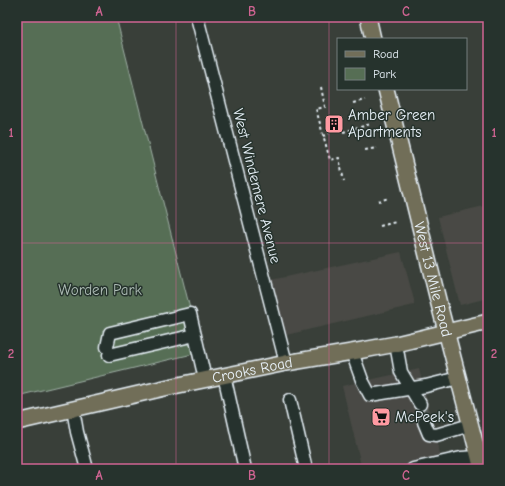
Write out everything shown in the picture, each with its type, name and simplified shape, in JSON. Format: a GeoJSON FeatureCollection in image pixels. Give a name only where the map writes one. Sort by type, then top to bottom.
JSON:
{"type":"FeatureCollection","features":[{"type":"Feature","properties":{"kind":"main road"},"geometry":{"type":"LineString","coordinates":[[368,17],[373,38]]}},
{"type":"Feature","properties":{"kind":"main road","name":"West 13 Mile Road"},"geometry":{"type":"LineString","coordinates":[[386,90],[446,332],[481,463]]}},
{"type":"Feature","properties":{"kind":"main road","name":"Crooks Road"},"geometry":{"type":"LineString","coordinates":[[17,422],[205,379],[396,344],[488,322]]}},
{"type":"Feature","properties":{"kind":"street","name":"West Windemere Avenue"},"geometry":{"type":"LineString","coordinates":[[197,17],[286,363]]}},
{"type":"Feature","properties":{"kind":"street"},"geometry":{"type":"LineString","coordinates":[[195,335],[108,351],[110,334],[190,314],[195,335],[205,379]]}},
{"type":"Feature","properties":{"kind":"street"},"geometry":{"type":"LineString","coordinates":[[396,344],[400,372],[420,404]]}},
{"type":"Feature","properties":{"kind":"street"},"geometry":{"type":"LineString","coordinates":[[352,352],[362,380],[370,396],[426,386],[458,378]]}},
{"type":"Feature","properties":{"kind":"street"},"geometry":{"type":"LineString","coordinates":[[224,375],[245,469]]}},
{"type":"Feature","properties":{"kind":"street"},"geometry":{"type":"LineString","coordinates":[[290,400],[306,469]]}},
{"type":"Feature","properties":{"kind":"street"},"geometry":{"type":"LineString","coordinates":[[73,409],[77,432],[87,469]]}},
{"type":"Feature","properties":{"kind":"street"},"geometry":{"type":"LineString","coordinates":[[424,422],[429,434],[436,435],[470,425]]}},
{"type":"Feature","properties":{"kind":"street"},"geometry":{"type":"LineString","coordinates":[[413,469],[461,458],[481,463]]}},
{"type":"Feature","properties":{"kind":"street"},"geometry":{"type":"LineString","coordinates":[[459,469],[481,463]]}},
{"type":"Feature","properties":{"kind":"path"},"geometry":{"type":"LineString","coordinates":[[331,18],[335,17]]}},
{"type":"Feature","properties":{"kind":"path"},"geometry":{"type":"LineString","coordinates":[[321,87],[326,106],[316,109],[330,160],[339,158],[344,181]]}},
{"type":"Feature","properties":{"kind":"path"},"geometry":{"type":"LineString","coordinates":[[353,103],[365,100]]}},
{"type":"Feature","properties":{"kind":"path"},"geometry":{"type":"LineString","coordinates":[[343,132],[371,124]]}},
{"type":"Feature","properties":{"kind":"path"},"geometry":{"type":"LineString","coordinates":[[323,136],[329,134]]}},
{"type":"Feature","properties":{"kind":"path"},"geometry":{"type":"LineString","coordinates":[[365,150],[377,148]]}},
{"type":"Feature","properties":{"kind":"path"},"geometry":{"type":"LineString","coordinates":[[378,201],[390,198]]}},
{"type":"Feature","properties":{"kind":"path"},"geometry":{"type":"LineString","coordinates":[[380,226],[396,222]]}},
{"type":"Feature","properties":{"kind":"shaded area"},"geometry":{"type":"Polygon","coordinates":[[[488,205],[488,298],[460,305],[438,217],[488,205]]]}},
{"type":"Feature","properties":{"kind":"shaded area"},"geometry":{"type":"Polygon","coordinates":[[[401,252],[414,305],[286,335],[271,280],[401,252]]]}},
{"type":"Feature","properties":{"kind":"shaded area"},"geometry":{"type":"Polygon","coordinates":[[[419,369],[441,458],[391,469],[362,469],[342,386],[419,369]]]}},
{"type":"Feature","properties":{"kind":"green space","name":"Worden Park"},"geometry":{"type":"Polygon","coordinates":[[[17,17],[116,17],[201,352],[17,396],[17,17]]]}},
{"type":"Feature","properties":{"kind":"tunnel"},"geometry":{"type":"LineString","coordinates":[[420,404],[424,422]]}},
{"type":"Feature","properties":{"kind":"place","name":"Amber Green Apartments"},"geometry":{"type":"Point","coordinates":[334,124]}},
{"type":"Feature","properties":{"kind":"place","name":"McPeek's"},"geometry":{"type":"Point","coordinates":[381,417]}}]}
